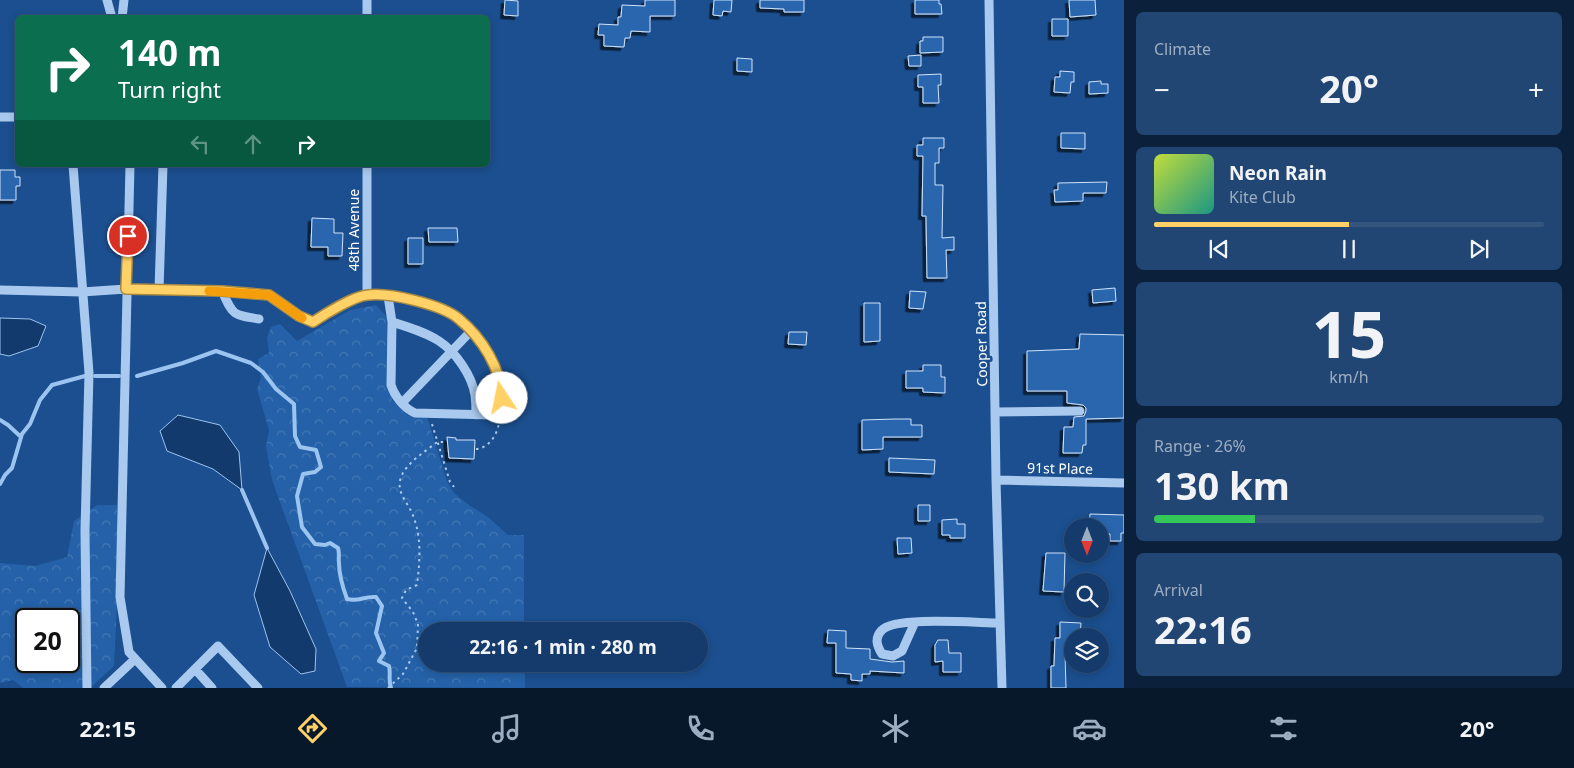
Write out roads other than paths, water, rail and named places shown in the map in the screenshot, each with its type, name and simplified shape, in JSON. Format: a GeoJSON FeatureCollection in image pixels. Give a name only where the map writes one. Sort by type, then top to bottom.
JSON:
{"type":"FeatureCollection","features":[{"type":"Feature","properties":{"kind":"street"},"geometry":{"type":"LineString","coordinates":[[106,0],[111,15]]}},
{"type":"Feature","properties":{"kind":"street"},"geometry":{"type":"LineString","coordinates":[[122,15],[124,0]]}},
{"type":"Feature","properties":{"kind":"street"},"geometry":{"type":"LineString","coordinates":[[367,0],[367,15]]}},
{"type":"Feature","properties":{"kind":"street","name":"Cooper Road"},"geometry":{"type":"LineString","coordinates":[[989,0],[996,480],[1002,688]]}},
{"type":"Feature","properties":{"kind":"street"},"geometry":{"type":"LineString","coordinates":[[0,117],[15,117]]}},
{"type":"Feature","properties":{"kind":"street"},"geometry":{"type":"LineString","coordinates":[[73,167],[89,373],[84,531],[87,688]]}},
{"type":"Feature","properties":{"kind":"street"},"geometry":{"type":"LineString","coordinates":[[130,167],[120,597],[129,652],[162,688]]}},
{"type":"Feature","properties":{"kind":"street"},"geometry":{"type":"LineString","coordinates":[[159,290],[163,167]]}},
{"type":"Feature","properties":{"kind":"street","name":"48th Avenue"},"geometry":{"type":"LineString","coordinates":[[367,167],[367,295]]}},
{"type":"Feature","properties":{"kind":"street"},"geometry":{"type":"LineString","coordinates":[[0,290],[82,292],[126,289],[222,291],[269,295],[299,316],[313,322],[332,310],[367,295],[388,296],[422,302],[458,318],[479,339],[493,362],[501,385],[502,410],[493,415],[430,414],[415,413],[408,410],[393,393],[391,385],[392,322],[388,296]]}},
{"type":"Feature","properties":{"kind":"street"},"geometry":{"type":"LineString","coordinates":[[222,291],[230,308],[238,316],[259,319]]}},
{"type":"Feature","properties":{"kind":"street"},"geometry":{"type":"LineString","coordinates":[[392,322],[417,330],[440,342],[451,352],[468,374],[475,395],[476,415]]}},
{"type":"Feature","properties":{"kind":"street"},"geometry":{"type":"LineString","coordinates":[[402,403],[471,331]]}},
{"type":"Feature","properties":{"kind":"street"},"geometry":{"type":"LineString","coordinates":[[995,412],[1080,411]]}},
{"type":"Feature","properties":{"kind":"street","name":"91st Place"},"geometry":{"type":"LineString","coordinates":[[996,480],[1124,483]]}},
{"type":"Feature","properties":{"kind":"street"},"geometry":{"type":"LineString","coordinates":[[914,622],[902,651],[893,656],[882,654],[877,646],[877,636],[883,628],[896,624],[914,622],[1000,623]]}},
{"type":"Feature","properties":{"kind":"street"},"geometry":{"type":"LineString","coordinates":[[176,688],[218,646],[258,688]]}},
{"type":"Feature","properties":{"kind":"street"},"geometry":{"type":"LineString","coordinates":[[104,688],[135,659]]}},
{"type":"Feature","properties":{"kind":"street"},"geometry":{"type":"LineString","coordinates":[[195,669],[212,688]]}},
{"type":"Feature","properties":{"kind":"waterway"},"geometry":{"type":"LineString","coordinates":[[137,376],[216,351],[251,363],[263,372],[276,389],[294,404],[295,436],[300,447],[316,450],[321,467],[315,472],[303,474],[297,496],[302,527],[315,544],[325,545],[330,543],[338,548],[340,577],[347,599],[355,600],[376,597],[382,606],[376,633],[384,653],[379,661],[389,666],[391,688]]}},
{"type":"Feature","properties":{"kind":"waterway"},"geometry":{"type":"LineString","coordinates":[[0,484],[12,468],[22,434],[30,424],[40,400],[52,385],[85,376]]}},
{"type":"Feature","properties":{"kind":"waterway"},"geometry":{"type":"LineString","coordinates":[[95,376],[119,376]]}},
{"type":"Feature","properties":{"kind":"waterway"},"geometry":{"type":"LineString","coordinates":[[0,420],[21,437]]}},
{"type":"Feature","properties":{"kind":"waterway"},"geometry":{"type":"LineString","coordinates":[[242,490],[267,548]]}}]}
